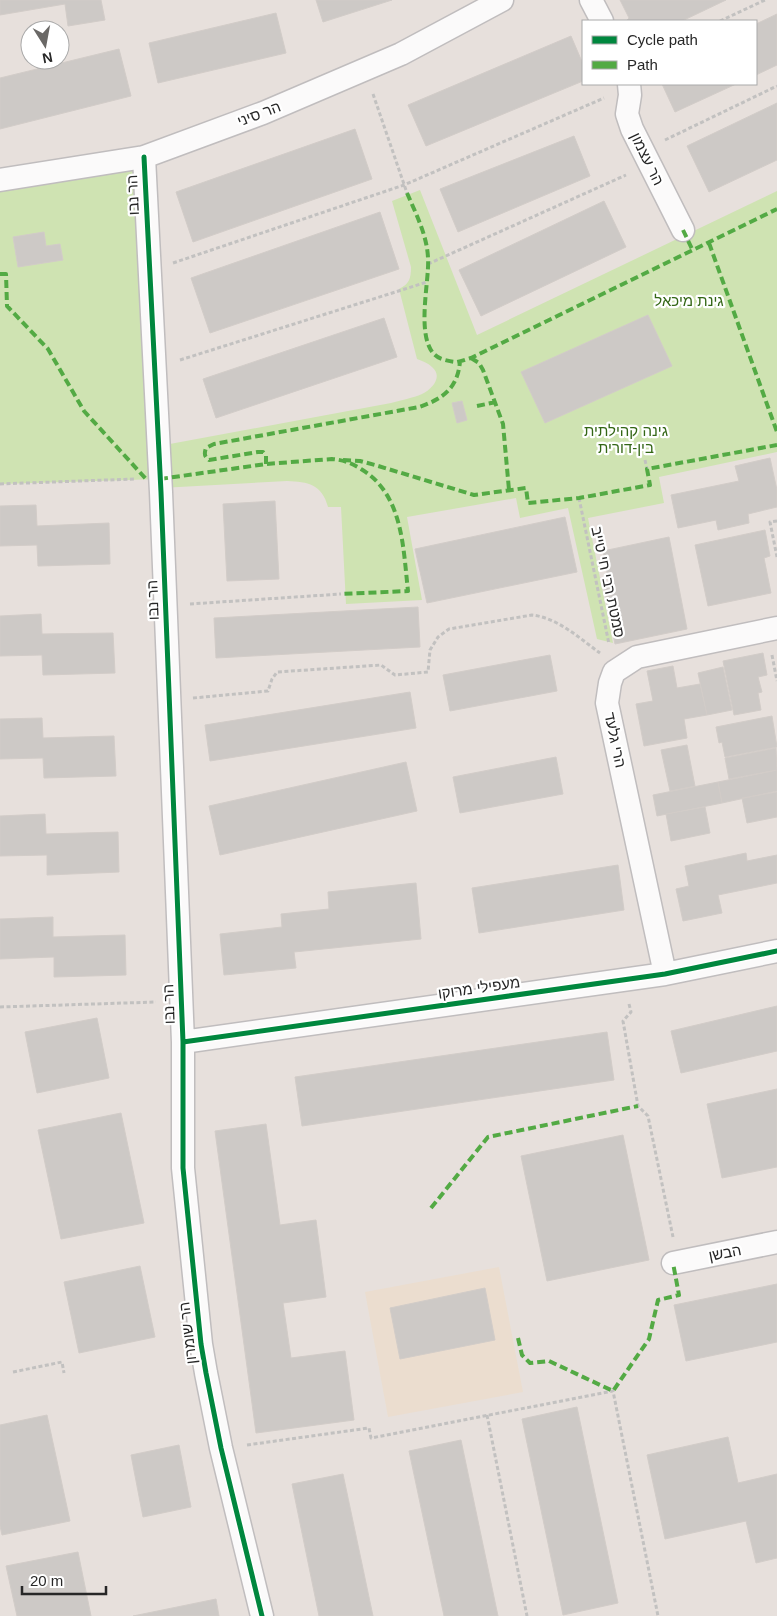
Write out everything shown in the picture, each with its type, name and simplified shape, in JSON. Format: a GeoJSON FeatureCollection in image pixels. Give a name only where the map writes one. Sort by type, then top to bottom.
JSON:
{"type":"FeatureCollection","features":[{"type":"Feature","properties":{"kind":"street","name":"הר סיני"},"geometry":{"type":"LineString","coordinates":[[0,180],[144,157],[262,113],[365,70],[401,54],[502,0]]}},
{"type":"Feature","properties":{"kind":"street"},"geometry":{"type":"LineString","coordinates":[[592,0],[602,20]]}},
{"type":"Feature","properties":{"kind":"street","name":"הר עצמון"},"geometry":{"type":"LineString","coordinates":[[629,85],[630,96],[626,114],[632,130],[683,230]]}},
{"type":"Feature","properties":{"kind":"street","name":"הר נבו"},"geometry":{"type":"LineString","coordinates":[[144,157],[160,479],[183,1042]]}},
{"type":"Feature","properties":{"kind":"street"},"geometry":{"type":"LineString","coordinates":[[614,667],[637,658],[777,628]]}},
{"type":"Feature","properties":{"kind":"street","name":"הרי גלעד"},"geometry":{"type":"LineString","coordinates":[[614,667],[608,703],[665,974]]}},
{"type":"Feature","properties":{"kind":"street","name":"מעפילי מרוקו"},"geometry":{"type":"LineString","coordinates":[[183,1042],[665,974],[777,951]]}},
{"type":"Feature","properties":{"kind":"street","name":"הר שומרון"},"geometry":{"type":"LineString","coordinates":[[183,1042],[183,1168],[201,1344],[222,1448],[262,1616]]}},
{"type":"Feature","properties":{"kind":"street","name":"הבשן"},"geometry":{"type":"LineString","coordinates":[[675,1263],[777,1242]]}},
{"type":"Feature","properties":{"kind":"path"},"geometry":{"type":"LineString","coordinates":[[722,20],[765,0]]}},
{"type":"Feature","properties":{"kind":"path"},"geometry":{"type":"LineString","coordinates":[[365,70],[407,193]]}},
{"type":"Feature","properties":{"kind":"path"},"geometry":{"type":"LineString","coordinates":[[150,271],[404,185],[629,85]]}},
{"type":"Feature","properties":{"kind":"path"},"geometry":{"type":"LineString","coordinates":[[428,264],[646,157],[777,86]]}},
{"type":"Feature","properties":{"kind":"path"},"geometry":{"type":"LineString","coordinates":[[154,368],[428,282]]}},
{"type":"Feature","properties":{"kind":"path"},"geometry":{"type":"LineString","coordinates":[[645,460],[647,469]]}},
{"type":"Feature","properties":{"kind":"path"},"geometry":{"type":"LineString","coordinates":[[0,484],[160,479]]}},
{"type":"Feature","properties":{"kind":"path"},"geometry":{"type":"LineString","coordinates":[[777,521],[770,522],[777,557]]}},
{"type":"Feature","properties":{"kind":"path"},"geometry":{"type":"LineString","coordinates":[[165,606],[341,594]]}},
{"type":"Feature","properties":{"kind":"path"},"geometry":{"type":"LineString","coordinates":[[169,700],[268,692],[272,679],[277,672],[382,665],[396,675],[428,672],[430,650],[438,637],[449,629],[532,615],[544,616],[562,626],[614,667]]}},
{"type":"Feature","properties":{"kind":"path"},"geometry":{"type":"LineString","coordinates":[[625,980],[631,1012],[623,1021],[638,1106],[648,1116],[675,1263]]}},
{"type":"Feature","properties":{"kind":"path"},"geometry":{"type":"LineString","coordinates":[[0,1007],[182,1000]]}},
{"type":"Feature","properties":{"kind":"path"},"geometry":{"type":"LineString","coordinates":[[13,1372],[62,1362],[64,1373]]}},
{"type":"Feature","properties":{"kind":"path"},"geometry":{"type":"LineString","coordinates":[[222,1448],[369,1428],[371,1438],[613,1391],[658,1616]]}},
{"type":"Feature","properties":{"kind":"path"},"geometry":{"type":"LineString","coordinates":[[487,1415],[528,1616]]}},
{"type":"Feature","properties":{"kind":"shaded area"},"geometry":{"type":"Polygon","coordinates":[[[499,1267],[523,1392],[388,1417],[365,1292],[499,1267]]]}},
{"type":"Feature","properties":{"kind":"green space"},"geometry":{"type":"Polygon","coordinates":[[[144,157],[159,446],[391,403],[422,394],[433,386],[437,374],[425,362],[417,359],[399,289],[409,281],[411,267],[392,201],[420,190],[477,335],[777,191],[777,452],[659,477],[664,503],[588,518],[613,643],[597,639],[568,508],[520,518],[516,498],[407,517],[422,600],[346,604],[341,507],[328,507],[322,493],[308,484],[287,481],[161,488],[160,479],[0,484],[0,180],[144,157]]]}},
{"type":"Feature","properties":{"kind":"building"},"geometry":{"type":"Polygon","coordinates":[[[0,0],[101,0],[105,20],[70,26],[65,4],[0,15],[0,0]]]}},
{"type":"Feature","properties":{"kind":"building"},"geometry":{"type":"Polygon","coordinates":[[[316,0],[392,0],[323,22],[316,0]]]}},
{"type":"Feature","properties":{"kind":"building"},"geometry":{"type":"Polygon","coordinates":[[[620,0],[726,0],[684,20],[627,20],[629,18],[620,0]]]}},
{"type":"Feature","properties":{"kind":"building"},"geometry":{"type":"Polygon","coordinates":[[[276,13],[286,53],[158,83],[149,43],[276,13]]]}},
{"type":"Feature","properties":{"kind":"building"},"geometry":{"type":"Polygon","coordinates":[[[777,14],[777,65],[757,75],[757,24],[777,14]]]}},
{"type":"Feature","properties":{"kind":"building"},"geometry":{"type":"Polygon","coordinates":[[[571,36],[582,62],[582,81],[426,146],[408,105],[571,36]]]}},
{"type":"Feature","properties":{"kind":"building"},"geometry":{"type":"Polygon","coordinates":[[[119,49],[131,96],[0,129],[0,78],[33,70],[70,70],[70,61],[119,49]]]}},
{"type":"Feature","properties":{"kind":"building"},"geometry":{"type":"Polygon","coordinates":[[[662,85],[734,85],[675,112],[662,85]]]}},
{"type":"Feature","properties":{"kind":"building"},"geometry":{"type":"Polygon","coordinates":[[[777,103],[777,160],[709,192],[687,146],[777,103]]]}},
{"type":"Feature","properties":{"kind":"building"},"geometry":{"type":"Polygon","coordinates":[[[355,129],[372,179],[193,242],[176,192],[355,129]]]}},
{"type":"Feature","properties":{"kind":"building"},"geometry":{"type":"Polygon","coordinates":[[[574,136],[590,176],[458,232],[440,189],[574,136]]]}},
{"type":"Feature","properties":{"kind":"building"},"geometry":{"type":"Polygon","coordinates":[[[604,201],[626,247],[481,316],[459,270],[604,201]]]}},
{"type":"Feature","properties":{"kind":"building"},"geometry":{"type":"Polygon","coordinates":[[[380,212],[399,269],[210,333],[191,278],[380,212]]]}},
{"type":"Feature","properties":{"kind":"building"},"geometry":{"type":"Polygon","coordinates":[[[44,232],[46,246],[60,244],[63,260],[18,267],[13,237],[44,232]]]}},
{"type":"Feature","properties":{"kind":"building"},"geometry":{"type":"Polygon","coordinates":[[[648,315],[672,366],[545,423],[521,372],[648,315]]]}},
{"type":"Feature","properties":{"kind":"building"},"geometry":{"type":"Polygon","coordinates":[[[384,318],[397,357],[216,418],[203,379],[384,318]]]}},
{"type":"Feature","properties":{"kind":"building"},"geometry":{"type":"Polygon","coordinates":[[[462,401],[467,420],[457,423],[452,403],[462,401]]]}},
{"type":"Feature","properties":{"kind":"building"},"geometry":{"type":"Polygon","coordinates":[[[770,458],[777,490],[777,507],[748,514],[749,523],[718,530],[716,520],[678,528],[671,495],[739,481],[735,466],[770,458]]]}},
{"type":"Feature","properties":{"kind":"building"},"geometry":{"type":"Polygon","coordinates":[[[275,501],[279,579],[227,581],[223,504],[275,501]]]}},
{"type":"Feature","properties":{"kind":"building"},"geometry":{"type":"Polygon","coordinates":[[[36,505],[37,526],[109,523],[110,564],[38,566],[37,545],[0,546],[0,506],[36,505]]]}},
{"type":"Feature","properties":{"kind":"building"},"geometry":{"type":"Polygon","coordinates":[[[565,517],[577,572],[427,603],[415,549],[565,517]]]}},
{"type":"Feature","properties":{"kind":"building"},"geometry":{"type":"Polygon","coordinates":[[[765,530],[770,556],[764,558],[771,593],[708,606],[695,545],[765,530]]]}},
{"type":"Feature","properties":{"kind":"building"},"geometry":{"type":"Polygon","coordinates":[[[669,537],[687,629],[615,644],[603,583],[609,582],[603,551],[669,537]]]}},
{"type":"Feature","properties":{"kind":"building"},"geometry":{"type":"Polygon","coordinates":[[[418,607],[420,647],[216,658],[214,618],[418,607]]]}},
{"type":"Feature","properties":{"kind":"building"},"geometry":{"type":"Polygon","coordinates":[[[41,614],[42,634],[113,633],[115,673],[43,675],[42,655],[0,656],[0,616],[41,614]]]}},
{"type":"Feature","properties":{"kind":"building"},"geometry":{"type":"Polygon","coordinates":[[[763,653],[767,675],[758,677],[762,692],[758,693],[761,710],[734,715],[723,661],[763,653]]]}},
{"type":"Feature","properties":{"kind":"building"},"geometry":{"type":"Polygon","coordinates":[[[550,655],[557,691],[450,711],[443,675],[550,655]]]}},
{"type":"Feature","properties":{"kind":"building"},"geometry":{"type":"Polygon","coordinates":[[[673,666],[677,688],[700,684],[707,715],[684,719],[687,738],[644,746],[636,704],[653,701],[647,671],[673,666]]]}},
{"type":"Feature","properties":{"kind":"building"},"geometry":{"type":"Polygon","coordinates":[[[723,667],[732,710],[707,715],[698,673],[723,667]]]}},
{"type":"Feature","properties":{"kind":"building"},"geometry":{"type":"Polygon","coordinates":[[[410,692],[416,728],[210,761],[205,725],[410,692]]]}},
{"type":"Feature","properties":{"kind":"building"},"geometry":{"type":"Polygon","coordinates":[[[772,716],[777,747],[725,757],[722,742],[719,743],[716,727],[772,716]]]}},
{"type":"Feature","properties":{"kind":"building"},"geometry":{"type":"Polygon","coordinates":[[[42,718],[43,738],[114,736],[116,776],[44,778],[43,758],[0,759],[0,719],[42,718]]]}},
{"type":"Feature","properties":{"kind":"building"},"geometry":{"type":"Polygon","coordinates":[[[687,745],[695,786],[670,791],[661,750],[687,745]]]}},
{"type":"Feature","properties":{"kind":"building"},"geometry":{"type":"Polygon","coordinates":[[[776,748],[777,770],[729,779],[725,758],[776,748]]]}},
{"type":"Feature","properties":{"kind":"building"},"geometry":{"type":"Polygon","coordinates":[[[556,757],[563,794],[460,813],[453,777],[556,757]]]}},
{"type":"Feature","properties":{"kind":"building"},"geometry":{"type":"Polygon","coordinates":[[[406,762],[417,811],[220,855],[209,806],[406,762]]]}},
{"type":"Feature","properties":{"kind":"building"},"geometry":{"type":"Polygon","coordinates":[[[777,770],[777,791],[722,803],[718,782],[777,770]]]}},
{"type":"Feature","properties":{"kind":"building"},"geometry":{"type":"Polygon","coordinates":[[[718,782],[722,803],[657,816],[653,795],[718,782]]]}},
{"type":"Feature","properties":{"kind":"building"},"geometry":{"type":"Polygon","coordinates":[[[777,792],[777,817],[747,823],[742,798],[777,792]]]}},
{"type":"Feature","properties":{"kind":"building"},"geometry":{"type":"Polygon","coordinates":[[[705,807],[710,833],[671,841],[666,814],[705,807]]]}},
{"type":"Feature","properties":{"kind":"building"},"geometry":{"type":"Polygon","coordinates":[[[45,814],[46,834],[118,832],[119,872],[47,875],[47,855],[0,856],[0,816],[45,814]]]}},
{"type":"Feature","properties":{"kind":"building"},"geometry":{"type":"Polygon","coordinates":[[[746,853],[747,861],[777,855],[777,883],[718,895],[722,913],[683,921],[676,889],[689,886],[685,866],[746,853]]]}},
{"type":"Feature","properties":{"kind":"building"},"geometry":{"type":"Polygon","coordinates":[[[618,865],[624,910],[479,933],[472,888],[618,865]]]}},
{"type":"Feature","properties":{"kind":"building"},"geometry":{"type":"Polygon","coordinates":[[[416,883],[421,939],[294,952],[296,968],[224,975],[220,934],[282,927],[281,914],[329,909],[328,892],[416,883]]]}},
{"type":"Feature","properties":{"kind":"building"},"geometry":{"type":"Polygon","coordinates":[[[53,917],[53,937],[125,935],[126,975],[54,977],[54,957],[0,959],[0,919],[53,917]]]}},
{"type":"Feature","properties":{"kind":"building"},"geometry":{"type":"Polygon","coordinates":[[[777,1006],[777,1051],[681,1073],[671,1031],[777,1006]]]}},
{"type":"Feature","properties":{"kind":"building"},"geometry":{"type":"Polygon","coordinates":[[[97,1018],[109,1078],[37,1093],[25,1032],[97,1018]]]}},
{"type":"Feature","properties":{"kind":"building"},"geometry":{"type":"Polygon","coordinates":[[[607,1032],[614,1080],[302,1126],[295,1077],[607,1032]]]}},
{"type":"Feature","properties":{"kind":"building"},"geometry":{"type":"Polygon","coordinates":[[[777,1089],[777,1167],[722,1178],[707,1104],[777,1089]]]}},
{"type":"Feature","properties":{"kind":"building"},"geometry":{"type":"Polygon","coordinates":[[[121,1113],[144,1223],[61,1239],[38,1130],[121,1113]]]}},
{"type":"Feature","properties":{"kind":"building"},"geometry":{"type":"Polygon","coordinates":[[[266,1124],[280,1225],[316,1220],[326,1297],[283,1303],[291,1358],[345,1351],[354,1420],[256,1433],[215,1131],[266,1124]]]}},
{"type":"Feature","properties":{"kind":"building"},"geometry":{"type":"Polygon","coordinates":[[[623,1135],[649,1260],[547,1281],[521,1156],[623,1135]]]}},
{"type":"Feature","properties":{"kind":"building"},"geometry":{"type":"Polygon","coordinates":[[[140,1266],[155,1337],[79,1353],[64,1282],[140,1266]]]}},
{"type":"Feature","properties":{"kind":"building"},"geometry":{"type":"Polygon","coordinates":[[[777,1284],[777,1342],[686,1361],[674,1305],[777,1284]]]}},
{"type":"Feature","properties":{"kind":"building"},"geometry":{"type":"Polygon","coordinates":[[[485,1288],[495,1340],[400,1359],[390,1308],[485,1288]]]}},
{"type":"Feature","properties":{"kind":"building"},"geometry":{"type":"Polygon","coordinates":[[[577,1407],[618,1603],[563,1615],[522,1419],[577,1407]]]}},
{"type":"Feature","properties":{"kind":"building"},"geometry":{"type":"Polygon","coordinates":[[[47,1415],[70,1521],[2,1535],[0,1526],[0,1425],[47,1415]]]}},
{"type":"Feature","properties":{"kind":"building"},"geometry":{"type":"Polygon","coordinates":[[[728,1437],[738,1483],[777,1474],[777,1558],[756,1563],[746,1521],[665,1539],[647,1455],[728,1437]]]}},
{"type":"Feature","properties":{"kind":"building"},"geometry":{"type":"Polygon","coordinates":[[[461,1440],[498,1616],[444,1616],[409,1451],[461,1440]]]}},
{"type":"Feature","properties":{"kind":"building"},"geometry":{"type":"Polygon","coordinates":[[[179,1445],[191,1507],[143,1517],[131,1455],[179,1445]]]}},
{"type":"Feature","properties":{"kind":"building"},"geometry":{"type":"Polygon","coordinates":[[[343,1474],[373,1616],[319,1616],[292,1484],[343,1474]]]}},
{"type":"Feature","properties":{"kind":"building"},"geometry":{"type":"Polygon","coordinates":[[[78,1552],[91,1616],[17,1616],[6,1566],[78,1552]]]}},
{"type":"Feature","properties":{"kind":"building"},"geometry":{"type":"Polygon","coordinates":[[[216,1599],[219,1616],[133,1616],[216,1599]]]}},
{"type":"Feature","properties":{"kind":"marked path"},"geometry":{"type":"LineString","coordinates":[[407,193],[426,241],[428,269],[424,316],[428,345],[435,355],[445,360],[456,362],[471,358],[777,209]]}},
{"type":"Feature","properties":{"kind":"marked path"},"geometry":{"type":"LineString","coordinates":[[683,230],[693,251]]}},
{"type":"Feature","properties":{"kind":"marked path"},"geometry":{"type":"LineString","coordinates":[[709,243],[777,432]]}},
{"type":"Feature","properties":{"kind":"marked path"},"geometry":{"type":"LineString","coordinates":[[0,274],[6,274],[7,306],[48,349],[84,411],[146,479]]}},
{"type":"Feature","properties":{"kind":"marked path"},"geometry":{"type":"LineString","coordinates":[[471,358],[479,363],[483,370],[503,424],[509,490]]}},
{"type":"Feature","properties":{"kind":"marked path"},"geometry":{"type":"LineString","coordinates":[[266,464],[266,456],[263,452],[209,460],[205,456],[205,452],[206,448],[214,444],[419,407],[435,400],[448,391],[456,378],[460,361]]}},
{"type":"Feature","properties":{"kind":"marked path"},"geometry":{"type":"LineString","coordinates":[[477,406],[496,402]]}},
{"type":"Feature","properties":{"kind":"marked path"},"geometry":{"type":"LineString","coordinates":[[343,460],[360,461],[375,465],[474,495],[526,488],[528,503],[579,498],[650,485],[647,469],[777,445]]}},
{"type":"Feature","properties":{"kind":"marked path"},"geometry":{"type":"LineString","coordinates":[[160,479],[266,464],[332,459],[347,462],[361,469],[375,480],[385,492],[393,507],[402,540],[408,591],[341,594]]}},
{"type":"Feature","properties":{"kind":"marked path"},"geometry":{"type":"LineString","coordinates":[[431,1208],[488,1137],[638,1106]]}},
{"type":"Feature","properties":{"kind":"marked path"},"geometry":{"type":"LineString","coordinates":[[518,1338],[522,1355],[530,1363],[549,1361],[613,1391],[649,1339],[658,1300],[679,1295],[673,1263]]}},
{"type":"Feature","properties":{"kind":"cycle path"},"geometry":{"type":"LineString","coordinates":[[144,157],[161,492],[183,1042],[183,1168],[201,1344],[206,1373],[221,1448],[262,1616]]}},
{"type":"Feature","properties":{"kind":"cycle path"},"geometry":{"type":"LineString","coordinates":[[183,1042],[665,974],[777,951]]}},
{"type":"Feature","properties":{"kind":"park label","name":"גינת מיכאל"},"geometry":{"type":"Point","coordinates":[689,301]}},
{"type":"Feature","properties":{"kind":"park label","name":"גינה קהילתית בין-דורית"},"geometry":{"type":"Point","coordinates":[626,440]}}]}
